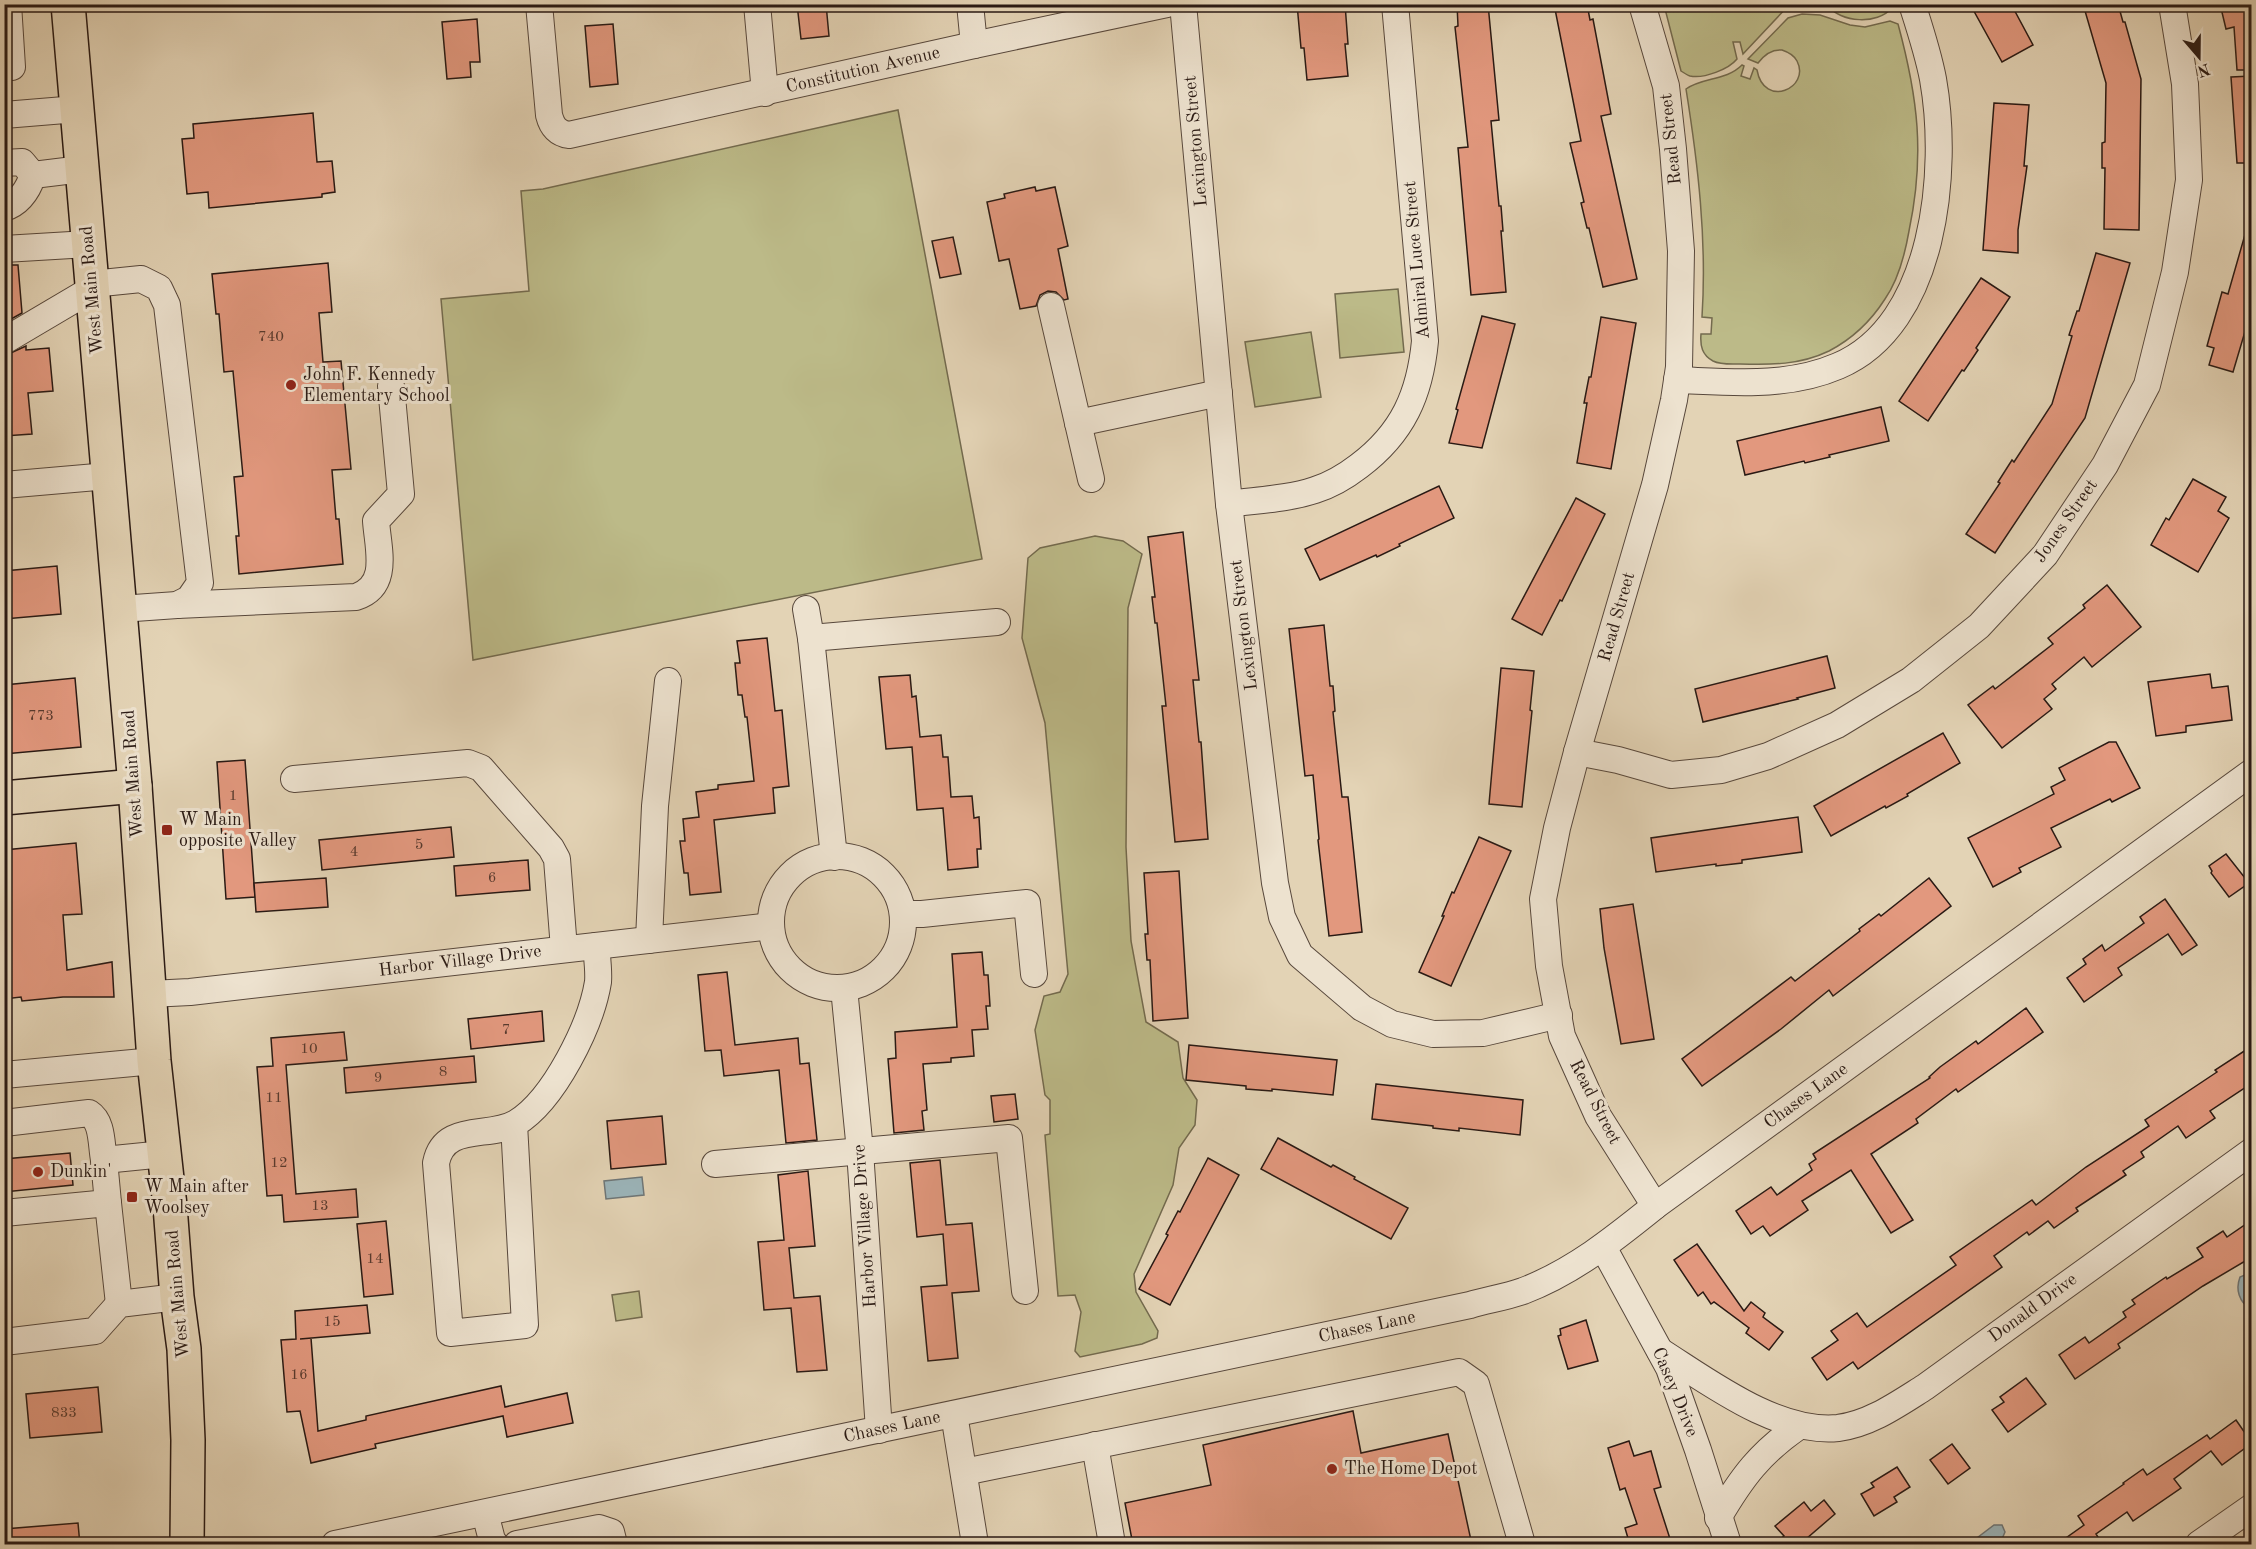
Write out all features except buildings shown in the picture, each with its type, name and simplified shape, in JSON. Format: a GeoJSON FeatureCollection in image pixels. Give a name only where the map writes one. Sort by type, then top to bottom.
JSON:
{"type":"FeatureCollection","features":[{"type":"Feature","properties":{"kind":"main road","name":"West Main Road"},"geometry":{"type":"LineString","coordinates":[[68,4],[135,786],[154,1061],[184,1349],[188,1428],[187,1545]]}},
{"type":"Feature","properties":{"kind":"main road"},"geometry":{"type":"LineString","coordinates":[[4,798],[135,786]]}},
{"type":"Feature","properties":{"kind":"street"},"geometry":{"type":"LineString","coordinates":[[8,4],[12,67]]}},
{"type":"Feature","properties":{"kind":"street","name":"Constitution Avenue"},"geometry":{"type":"LineString","coordinates":[[539,4],[549,115],[554,128],[559,132],[574,135],[1167,4]]}},
{"type":"Feature","properties":{"kind":"street"},"geometry":{"type":"LineString","coordinates":[[757,4],[765,93]]}},
{"type":"Feature","properties":{"kind":"street"},"geometry":{"type":"LineString","coordinates":[[970,4],[974,45]]}},
{"type":"Feature","properties":{"kind":"street","name":"Lexington Street"},"geometry":{"type":"LineString","coordinates":[[1183,4],[1230,504],[1275,883],[1287,930],[1300,955],[1362,1008],[1392,1024],[1433,1034],[1483,1033],[1559,1015]]}},
{"type":"Feature","properties":{"kind":"street","name":"Admiral Luce Street"},"geometry":{"type":"LineString","coordinates":[[1230,504],[1297,495],[1335,482],[1373,456],[1392,435],[1406,415],[1416,391],[1422,368],[1425,341],[1395,4]]}},
{"type":"Feature","properties":{"kind":"street","name":"Read Street"},"geometry":{"type":"LineString","coordinates":[[1642,4],[1666,86],[1674,160],[1681,251],[1677,380],[1655,484],[1577,752],[1557,828],[1543,899],[1549,966],[1562,1036],[1598,1116],[1655,1206]]}},
{"type":"Feature","properties":{"kind":"street"},"geometry":{"type":"LineString","coordinates":[[1677,380],[1757,383],[1794,380],[1814,375],[1840,366],[1860,353],[1884,333],[1899,314],[1913,287],[1924,251],[1935,207],[1938,168],[1933,80],[1912,4]]}},
{"type":"Feature","properties":{"kind":"street","name":"Jones Street"},"geometry":{"type":"LineString","coordinates":[[1577,752],[1618,760],[1671,776],[1721,770],[1768,756],[1838,725],[1911,681],[1979,626],[2045,555],[2105,465],[2147,385],[2175,272],[2189,180],[2185,84],[2172,4]]}},
{"type":"Feature","properties":{"kind":"street"},"geometry":{"type":"LineString","coordinates":[[4,115],[77,109]]}},
{"type":"Feature","properties":{"kind":"street"},"geometry":{"type":"LineString","coordinates":[[4,163],[22,162],[14,205],[4,208]]}},
{"type":"Feature","properties":{"kind":"street"},"geometry":{"type":"LineString","coordinates":[[17,182],[82,169]]}},
{"type":"Feature","properties":{"kind":"street"},"geometry":{"type":"LineString","coordinates":[[4,249],[88,244]]}},
{"type":"Feature","properties":{"kind":"street"},"geometry":{"type":"LineString","coordinates":[[4,341],[92,286],[141,279],[159,288],[167,304],[200,583],[189,599],[177,605]]}},
{"type":"Feature","properties":{"kind":"street"},"geometry":{"type":"LineString","coordinates":[[1052,306],[1091,478]]}},
{"type":"Feature","properties":{"kind":"street"},"geometry":{"type":"LineString","coordinates":[[120,609],[356,597],[366,594],[375,587],[379,577],[376,521],[401,494],[391,386]]}},
{"type":"Feature","properties":{"kind":"street"},"geometry":{"type":"LineString","coordinates":[[1078,423],[1219,393]]}},
{"type":"Feature","properties":{"kind":"street"},"geometry":{"type":"LineString","coordinates":[[4,485],[108,476]]}},
{"type":"Feature","properties":{"kind":"street"},"geometry":{"type":"LineString","coordinates":[[806,609],[834,857]]}},
{"type":"Feature","properties":{"kind":"street"},"geometry":{"type":"LineString","coordinates":[[811,638],[997,622]]}},
{"type":"Feature","properties":{"kind":"street"},"geometry":{"type":"LineString","coordinates":[[650,940],[655,806],[668,681]]}},
{"type":"Feature","properties":{"kind":"street"},"geometry":{"type":"LineString","coordinates":[[294,779],[468,764],[482,768],[551,848],[557,859],[564,949]]}},
{"type":"Feature","properties":{"kind":"street","name":"Chases Lane"},"geometry":{"type":"LineString","coordinates":[[335,1545],[362,1542],[485,1513],[1470,1305],[1523,1291],[1569,1269],[1603,1247],[1655,1206],[2252,772]]}},
{"type":"Feature","properties":{"kind":"street"},"geometry":{"type":"LineString","coordinates":[[834,857],[858,860],[880,872],[895,891],[903,914],[900,943],[884,969],[859,985],[844,988],[829,988],[814,984],[789,968],[774,942],[771,927],[778,893],[788,879],[801,867],[817,860],[834,857]]}},
{"type":"Feature","properties":{"kind":"street"},"geometry":{"type":"LineString","coordinates":[[903,914],[1027,903],[1034,974]]}},
{"type":"Feature","properties":{"kind":"street","name":"Harbor Village Drive"},"geometry":{"type":"LineString","coordinates":[[150,994],[190,992],[771,927]]}},
{"type":"Feature","properties":{"kind":"street"},"geometry":{"type":"LineString","coordinates":[[514,1124],[525,1325],[450,1333],[436,1162],[438,1151],[443,1143],[454,1138],[514,1124],[524,1117],[563,1071],[590,1013],[598,980],[596,946]]}},
{"type":"Feature","properties":{"kind":"street","name":"Harbor Village Drive"},"geometry":{"type":"LineString","coordinates":[[844,988],[860,1151],[879,1430]]}},
{"type":"Feature","properties":{"kind":"street"},"geometry":{"type":"LineString","coordinates":[[4,1075],[154,1061]]}},
{"type":"Feature","properties":{"kind":"street"},"geometry":{"type":"LineString","coordinates":[[4,1123],[89,1113],[95,1117],[99,1125],[104,1160],[119,1304]]}},
{"type":"Feature","properties":{"kind":"street"},"geometry":{"type":"LineString","coordinates":[[715,1164],[1009,1138],[1025,1291]]}},
{"type":"Feature","properties":{"kind":"street","name":"Donald Drive"},"geometry":{"type":"LineString","coordinates":[[1660,1351],[1721,1390],[1762,1411],[1799,1426],[1838,1428],[1867,1420],[1895,1407],[2252,1151]]}},
{"type":"Feature","properties":{"kind":"street"},"geometry":{"type":"LineString","coordinates":[[104,1160],[164,1154]]}},
{"type":"Feature","properties":{"kind":"street"},"geometry":{"type":"LineString","coordinates":[[4,1202],[108,1197]]}},
{"type":"Feature","properties":{"kind":"street"},"geometry":{"type":"LineString","coordinates":[[4,1213],[108,1197]]}},
{"type":"Feature","properties":{"kind":"street","name":"Casey Drive"},"geometry":{"type":"LineString","coordinates":[[1603,1247],[1669,1368],[1728,1545]]}},
{"type":"Feature","properties":{"kind":"street"},"geometry":{"type":"LineString","coordinates":[[4,1342],[95,1331],[119,1304],[177,1297]]}},
{"type":"Feature","properties":{"kind":"street"},"geometry":{"type":"LineString","coordinates":[[964,1472],[1459,1372],[1476,1384],[1522,1545]]}},
{"type":"Feature","properties":{"kind":"street"},"geometry":{"type":"LineString","coordinates":[[954,1414],[975,1545]]}},
{"type":"Feature","properties":{"kind":"street"},"geometry":{"type":"LineString","coordinates":[[1718,1518],[1741,1480],[1759,1458],[1799,1426]]}},
{"type":"Feature","properties":{"kind":"street"},"geometry":{"type":"LineString","coordinates":[[1095,1445],[1112,1545]]}},
{"type":"Feature","properties":{"kind":"street"},"geometry":{"type":"LineString","coordinates":[[2199,1545],[2252,1507]]}},
{"type":"Feature","properties":{"kind":"street"},"geometry":{"type":"LineString","coordinates":[[485,1513],[495,1545]]}},
{"type":"Feature","properties":{"kind":"street"},"geometry":{"type":"LineString","coordinates":[[517,1545],[599,1528],[611,1532],[614,1545]]}},
{"type":"Feature","properties":{"kind":"shaded area"},"geometry":{"type":"Polygon","coordinates":[[[1664,4],[1789,5],[1743,54],[1740,42],[1733,42],[1737,59],[1733,63],[1716,72],[1696,77],[1681,71],[1664,4]]]}},
{"type":"Feature","properties":{"kind":"shaded area"},"geometry":{"type":"Polygon","coordinates":[[[1827,5],[1890,5],[1892,8],[1877,17],[1859,20],[1841,15],[1827,5]]]}},
{"type":"Feature","properties":{"kind":"shaded area"},"geometry":{"type":"Polygon","coordinates":[[[1802,14],[1820,15],[1850,25],[1865,27],[1890,21],[1898,24],[1914,102],[1918,152],[1914,203],[1906,249],[1894,283],[1880,307],[1860,329],[1829,351],[1807,359],[1785,363],[1719,363],[1706,356],[1701,342],[1701,334],[1711,334],[1712,318],[1702,317],[1703,259],[1700,202],[1686,89],[1700,82],[1729,74],[1742,65],[1744,66],[1741,76],[1750,79],[1754,68],[1761,82],[1768,89],[1785,90],[1792,86],[1798,79],[1800,71],[1797,61],[1791,54],[1775,50],[1768,53],[1758,63],[1748,59],[1788,18],[1802,14]]]}},
{"type":"Feature","properties":{"kind":"shaded area"},"geometry":{"type":"Polygon","coordinates":[[[898,110],[982,559],[473,660],[441,299],[529,291],[521,191],[543,189],[898,110]]]}},
{"type":"Feature","properties":{"kind":"shaded area"},"geometry":{"type":"Polygon","coordinates":[[[1398,289],[1404,352],[1340,358],[1335,294],[1398,289]]]}},
{"type":"Feature","properties":{"kind":"shaded area"},"geometry":{"type":"Polygon","coordinates":[[[1311,332],[1321,397],[1255,407],[1245,342],[1311,332]]]}},
{"type":"Feature","properties":{"kind":"shaded area"},"geometry":{"type":"Polygon","coordinates":[[[1095,536],[1123,541],[1142,554],[1128,608],[1126,847],[1131,941],[1146,1022],[1178,1042],[1183,1078],[1197,1100],[1195,1125],[1179,1148],[1173,1185],[1134,1274],[1136,1292],[1158,1331],[1157,1338],[1142,1344],[1080,1357],[1075,1351],[1081,1312],[1075,1295],[1058,1296],[1045,1135],[1050,1134],[1050,1100],[1045,1095],[1035,1030],[1044,996],[1060,992],[1068,974],[1045,723],[1022,638],[1028,558],[1040,548],[1095,536]]]}},
{"type":"Feature","properties":{"kind":"shaded area"},"geometry":{"type":"Polygon","coordinates":[[[639,1291],[642,1317],[616,1321],[612,1295],[639,1291]]]}},
{"type":"Feature","properties":{"kind":"water"},"geometry":{"type":"Polygon","coordinates":[[[642,1177],[644,1195],[606,1199],[604,1181],[642,1177]]]}},
{"type":"Feature","properties":{"kind":"water"},"geometry":{"type":"Polygon","coordinates":[[[2247,1274],[2251,1277],[2251,1310],[2241,1300],[2238,1291],[2240,1277],[2247,1274]]]}},
{"type":"Feature","properties":{"kind":"water"},"geometry":{"type":"Polygon","coordinates":[[[1994,1525],[2002,1525],[2005,1532],[2002,1539],[1988,1544],[1969,1544],[1994,1525]]]}},
{"type":"Feature","properties":{"kind":"place","name":"John F. Kennedy Elementary School"},"geometry":{"type":"Point","coordinates":[291,385]}},
{"type":"Feature","properties":{"kind":"place","name":"W Main opposite Valley"},"geometry":{"type":"Point","coordinates":[167,830]}},
{"type":"Feature","properties":{"kind":"place","name":"Dunkin'"},"geometry":{"type":"Point","coordinates":[38,1172]}},
{"type":"Feature","properties":{"kind":"place","name":"W Main after Woolsey"},"geometry":{"type":"Point","coordinates":[132,1197]}},
{"type":"Feature","properties":{"kind":"place","name":"The Home Depot"},"geometry":{"type":"Point","coordinates":[1332,1469]}}]}
